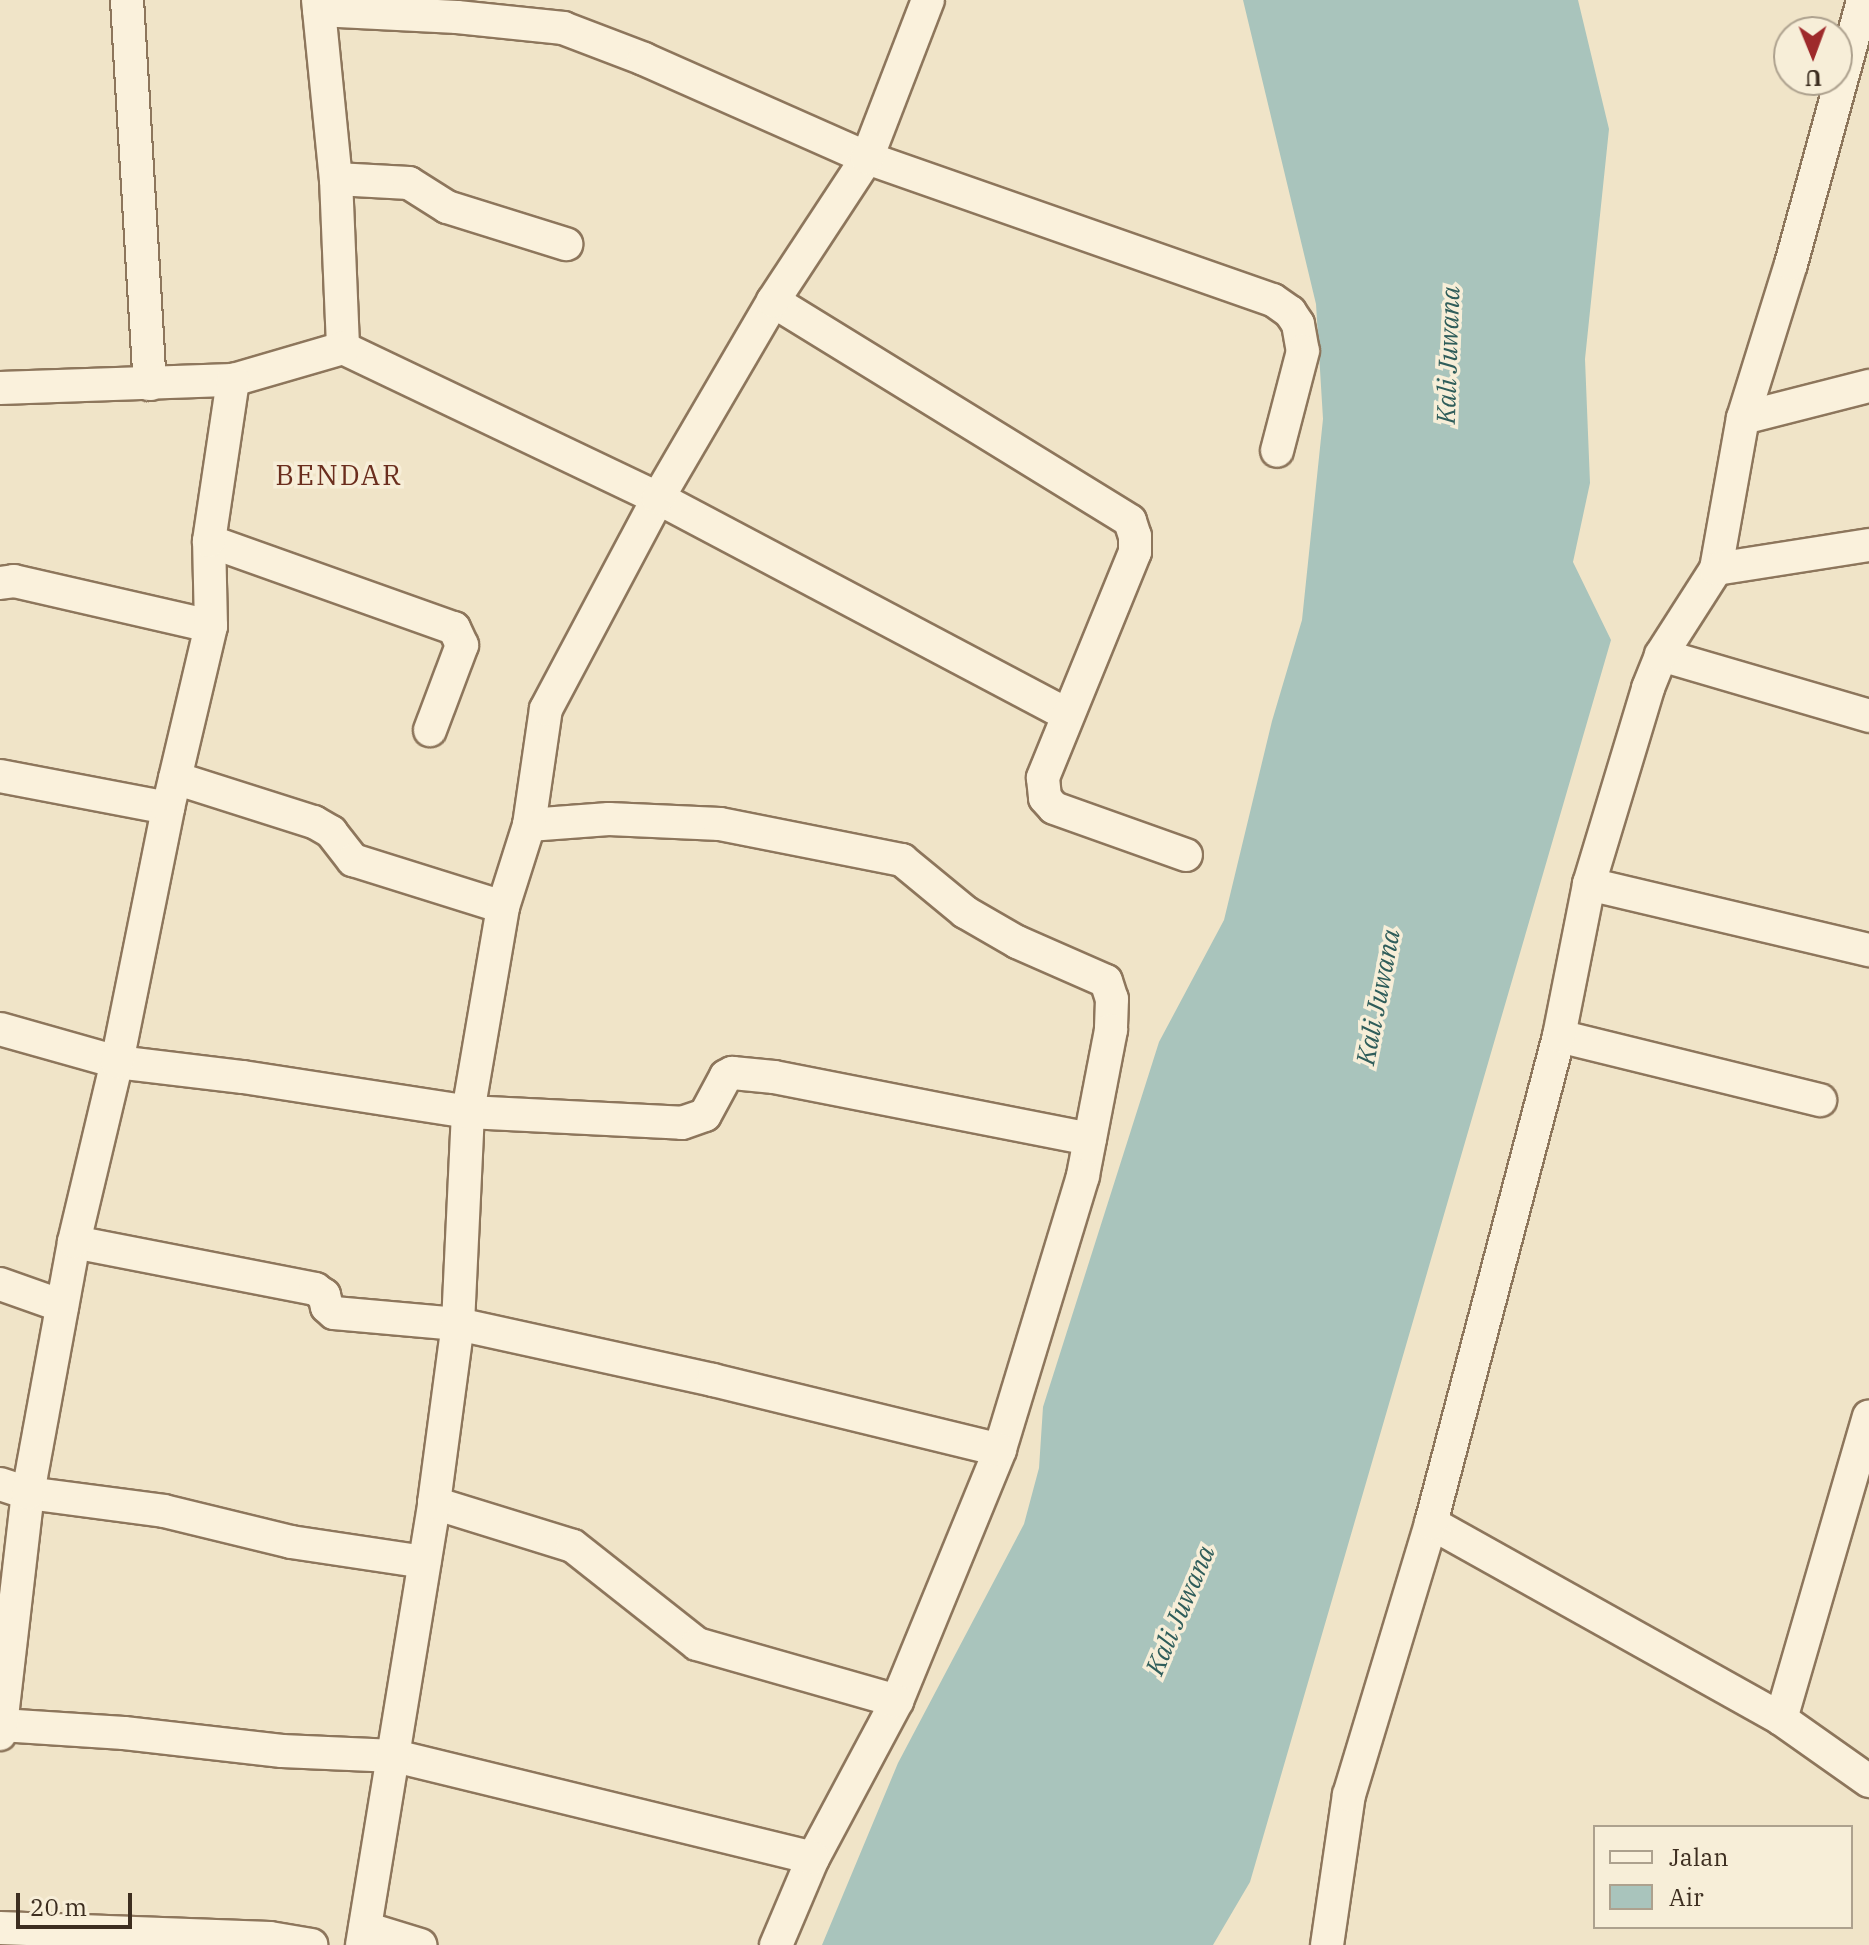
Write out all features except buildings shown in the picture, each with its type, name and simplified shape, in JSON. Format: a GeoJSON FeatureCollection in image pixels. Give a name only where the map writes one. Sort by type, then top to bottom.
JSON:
{"type":"FeatureCollection","features":[{"type":"Feature","properties":{"kind":"street"},"geometry":{"type":"LineString","coordinates":[[127,0],[150,384]]}},
{"type":"Feature","properties":{"kind":"street"},"geometry":{"type":"LineString","coordinates":[[420,1945],[363,1936],[395,1756],[458,1324],[468,1112],[503,907],[529,825],[546,709],[658,498],[773,301],[867,158],[928,0]]}},
{"type":"Feature","properties":{"kind":"street"},"geometry":{"type":"LineString","coordinates":[[1327,1945],[1349,1795],[1431,1523],[1559,1036],[1589,884],[1661,655],[1716,569],[1743,418],[1791,264],[1863,0]]}},
{"type":"Feature","properties":{"kind":"street"},"geometry":{"type":"LineString","coordinates":[[343,348],[336,179],[318,5],[563,28],[644,59],[867,158],[1273,300],[1290,312],[1298,324],[1303,351],[1277,451]]}},
{"type":"Feature","properties":{"kind":"street"},"geometry":{"type":"LineString","coordinates":[[336,179],[409,183],[447,207],[566,244]]}},
{"type":"Feature","properties":{"kind":"street"},"geometry":{"type":"LineString","coordinates":[[773,301],[1130,521],[1135,536],[1135,552],[1066,714],[1043,778],[1045,798],[1054,808],[1186,855]]}},
{"type":"Feature","properties":{"kind":"street"},"geometry":{"type":"LineString","coordinates":[[0,388],[233,380],[343,348],[658,498],[1066,714]]}},
{"type":"Feature","properties":{"kind":"street"},"geometry":{"type":"LineString","coordinates":[[0,1734],[14,1488],[62,1306],[117,1062],[171,793],[211,626],[209,541],[233,380]]}},
{"type":"Feature","properties":{"kind":"street"},"geometry":{"type":"LineString","coordinates":[[1743,418],[1869,386]]}},
{"type":"Feature","properties":{"kind":"street"},"geometry":{"type":"LineString","coordinates":[[209,541],[454,628],[462,645],[430,730]]}},
{"type":"Feature","properties":{"kind":"street"},"geometry":{"type":"LineString","coordinates":[[1716,569],[1869,545]]}},
{"type":"Feature","properties":{"kind":"street"},"geometry":{"type":"LineString","coordinates":[[0,583],[14,581],[211,626]]}},
{"type":"Feature","properties":{"kind":"street"},"geometry":{"type":"LineString","coordinates":[[1661,655],[1869,716]]}},
{"type":"Feature","properties":{"kind":"street"},"geometry":{"type":"LineString","coordinates":[[0,776],[171,793],[314,822],[331,832],[353,860],[503,907]]}},
{"type":"Feature","properties":{"kind":"street"},"geometry":{"type":"LineString","coordinates":[[529,825],[609,819],[720,824],[902,860],[965,912],[1017,942],[1106,981],[1112,999],[1111,1030],[1083,1176],[1000,1450],[897,1701],[813,1858],[776,1945]]}},
{"type":"Feature","properties":{"kind":"street"},"geometry":{"type":"LineString","coordinates":[[1589,884],[1869,950]]}},
{"type":"Feature","properties":{"kind":"street"},"geometry":{"type":"LineString","coordinates":[[0,1029],[117,1062],[243,1077],[468,1112],[682,1123],[705,1115],[726,1076],[732,1073],[774,1077],[1090,1139]]}},
{"type":"Feature","properties":{"kind":"street"},"geometry":{"type":"LineString","coordinates":[[1559,1036],[1820,1100]]}},
{"type":"Feature","properties":{"kind":"street"},"geometry":{"type":"LineString","coordinates":[[74,1242],[315,1289],[324,1295],[327,1307],[334,1313],[458,1324],[713,1380],[1000,1450]]}},
{"type":"Feature","properties":{"kind":"street"},"geometry":{"type":"LineString","coordinates":[[0,1284],[62,1306]]}},
{"type":"Feature","properties":{"kind":"street"},"geometry":{"type":"LineString","coordinates":[[1781,1719],[1869,1417]]}},
{"type":"Feature","properties":{"kind":"street"},"geometry":{"type":"LineString","coordinates":[[14,1488],[164,1511],[291,1542],[425,1562]]}},
{"type":"Feature","properties":{"kind":"street"},"geometry":{"type":"LineString","coordinates":[[434,1503],[573,1546],[697,1644],[897,1701]]}},
{"type":"Feature","properties":{"kind":"street"},"geometry":{"type":"LineString","coordinates":[[1431,1523],[1781,1719],[1869,1781]]}},
{"type":"Feature","properties":{"kind":"street"},"geometry":{"type":"LineString","coordinates":[[1,1725],[282,1751],[395,1756],[813,1858]]}},
{"type":"Feature","properties":{"kind":"street"},"geometry":{"type":"LineString","coordinates":[[0,1928],[270,1938],[311,1945]]}},
{"type":"Feature","properties":{"kind":"water","name":"Kali Juwana"},"geometry":{"type":"Polygon","coordinates":[[[1243,0],[1578,0],[1609,129],[1585,359],[1590,483],[1573,562],[1611,640],[1250,1882],[1213,1945],[822,1945],[898,1763],[1024,1524],[1039,1468],[1043,1407],[1159,1042],[1224,920],[1272,721],[1302,620],[1323,419],[1316,304],[1243,0]]]}},
{"type":"Feature","properties":{"kind":"district","name":"BENDAR"},"geometry":{"type":"Point","coordinates":[339,475]}}]}
